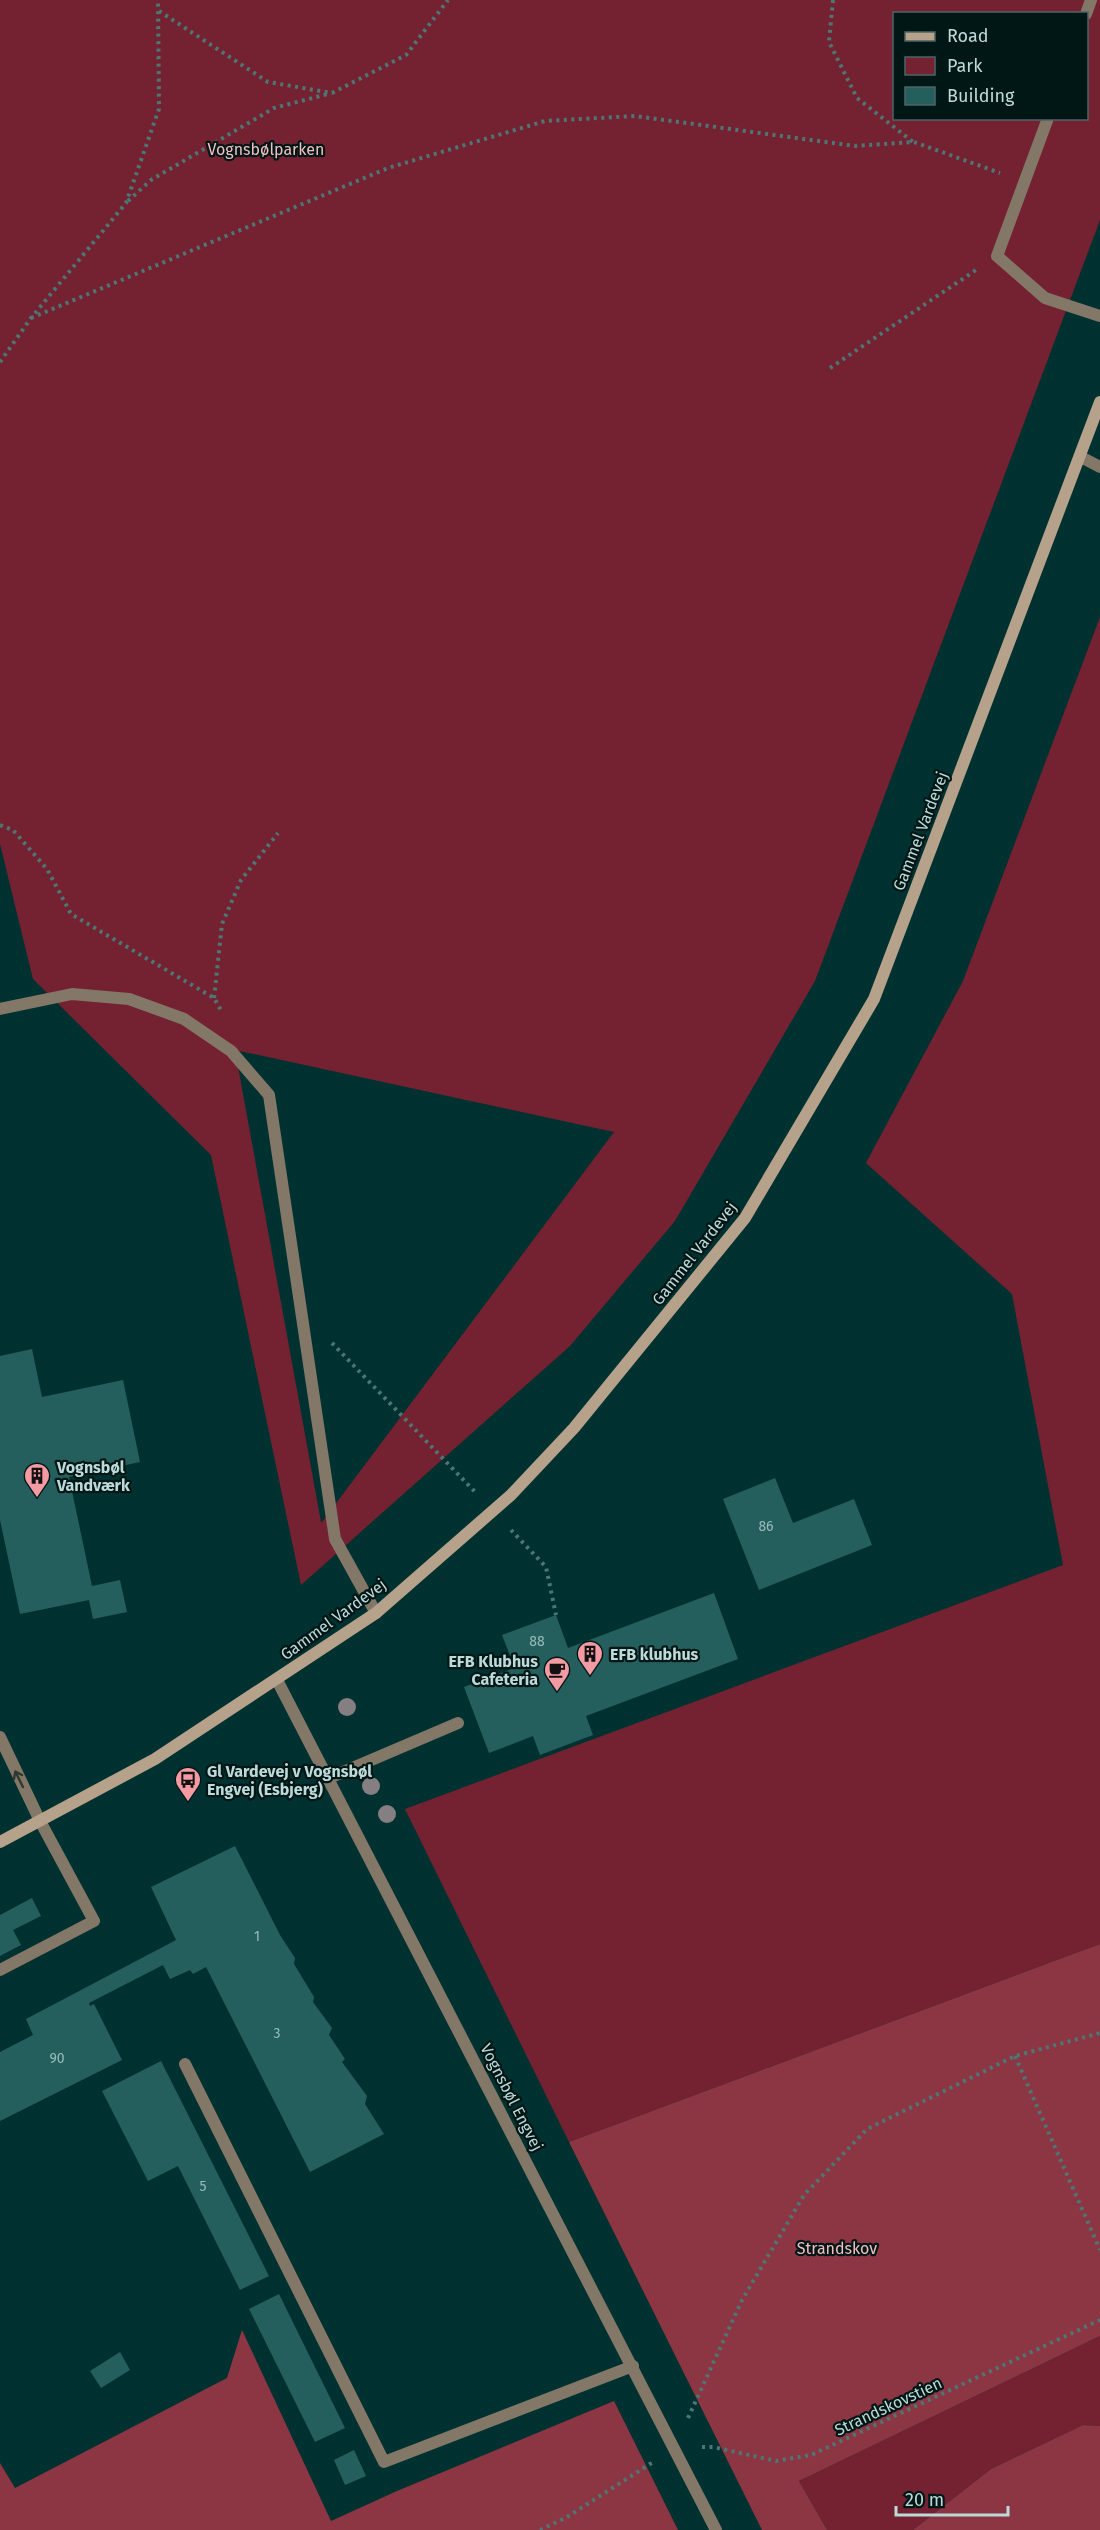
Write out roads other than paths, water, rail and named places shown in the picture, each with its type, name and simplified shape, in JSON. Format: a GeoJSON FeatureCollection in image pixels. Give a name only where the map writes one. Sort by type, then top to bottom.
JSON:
{"type":"FeatureCollection","features":[{"type":"Feature","properties":{"kind":"street"},"geometry":{"type":"LineString","coordinates":[[1047,120],[997,256],[1045,298],[1100,316]]}},
{"type":"Feature","properties":{"kind":"street","name":"Gammel Vardevej"},"geometry":{"type":"LineString","coordinates":[[0,1842],[155,1759],[376,1613],[493,1511],[574,1428],[745,1218],[874,999],[1100,402]]}},
{"type":"Feature","properties":{"kind":"street"},"geometry":{"type":"LineString","coordinates":[[1081,457],[1100,467]]}},
{"type":"Feature","properties":{"kind":"street"},"geometry":{"type":"LineString","coordinates":[[0,1009],[72,994],[129,999],[184,1018],[231,1051],[269,1095],[335,1539],[376,1613]]}},
{"type":"Feature","properties":{"kind":"street","name":"Vognsbøl Engvej"},"geometry":{"type":"LineString","coordinates":[[277,1680],[716,2530]]}},
{"type":"Feature","properties":{"kind":"street"},"geometry":{"type":"LineString","coordinates":[[328,1778],[458,1723]]}},
{"type":"Feature","properties":{"kind":"street"},"geometry":{"type":"LineString","coordinates":[[0,1737],[40,1821],[94,1921],[0,1970]]}},
{"type":"Feature","properties":{"kind":"street"},"geometry":{"type":"LineString","coordinates":[[185,2064],[384,2462],[633,2366]]}},
{"type":"Feature","properties":{"kind":"place","name":"Vognsbøl Vandværk"},"geometry":{"type":"Point","coordinates":[37,1499]}},
{"type":"Feature","properties":{"kind":"place","name":"EFB klubhus"},"geometry":{"type":"Point","coordinates":[590,1677]}},
{"type":"Feature","properties":{"kind":"place","name":"EFB Klubhus Cafeteria"},"geometry":{"type":"Point","coordinates":[557,1693]}},
{"type":"Feature","properties":{"kind":"place","name":"Gl Vardevej v Vognsbøl Engvej (Esbjerg)"},"geometry":{"type":"Point","coordinates":[188,1803]}},
{"type":"Feature","properties":{"kind":"park label","name":"Vognsbølparken"},"geometry":{"type":"Point","coordinates":[266,149]}},
{"type":"Feature","properties":{"kind":"park label","name":"Strandskov"},"geometry":{"type":"Point","coordinates":[837,2248]}}]}
